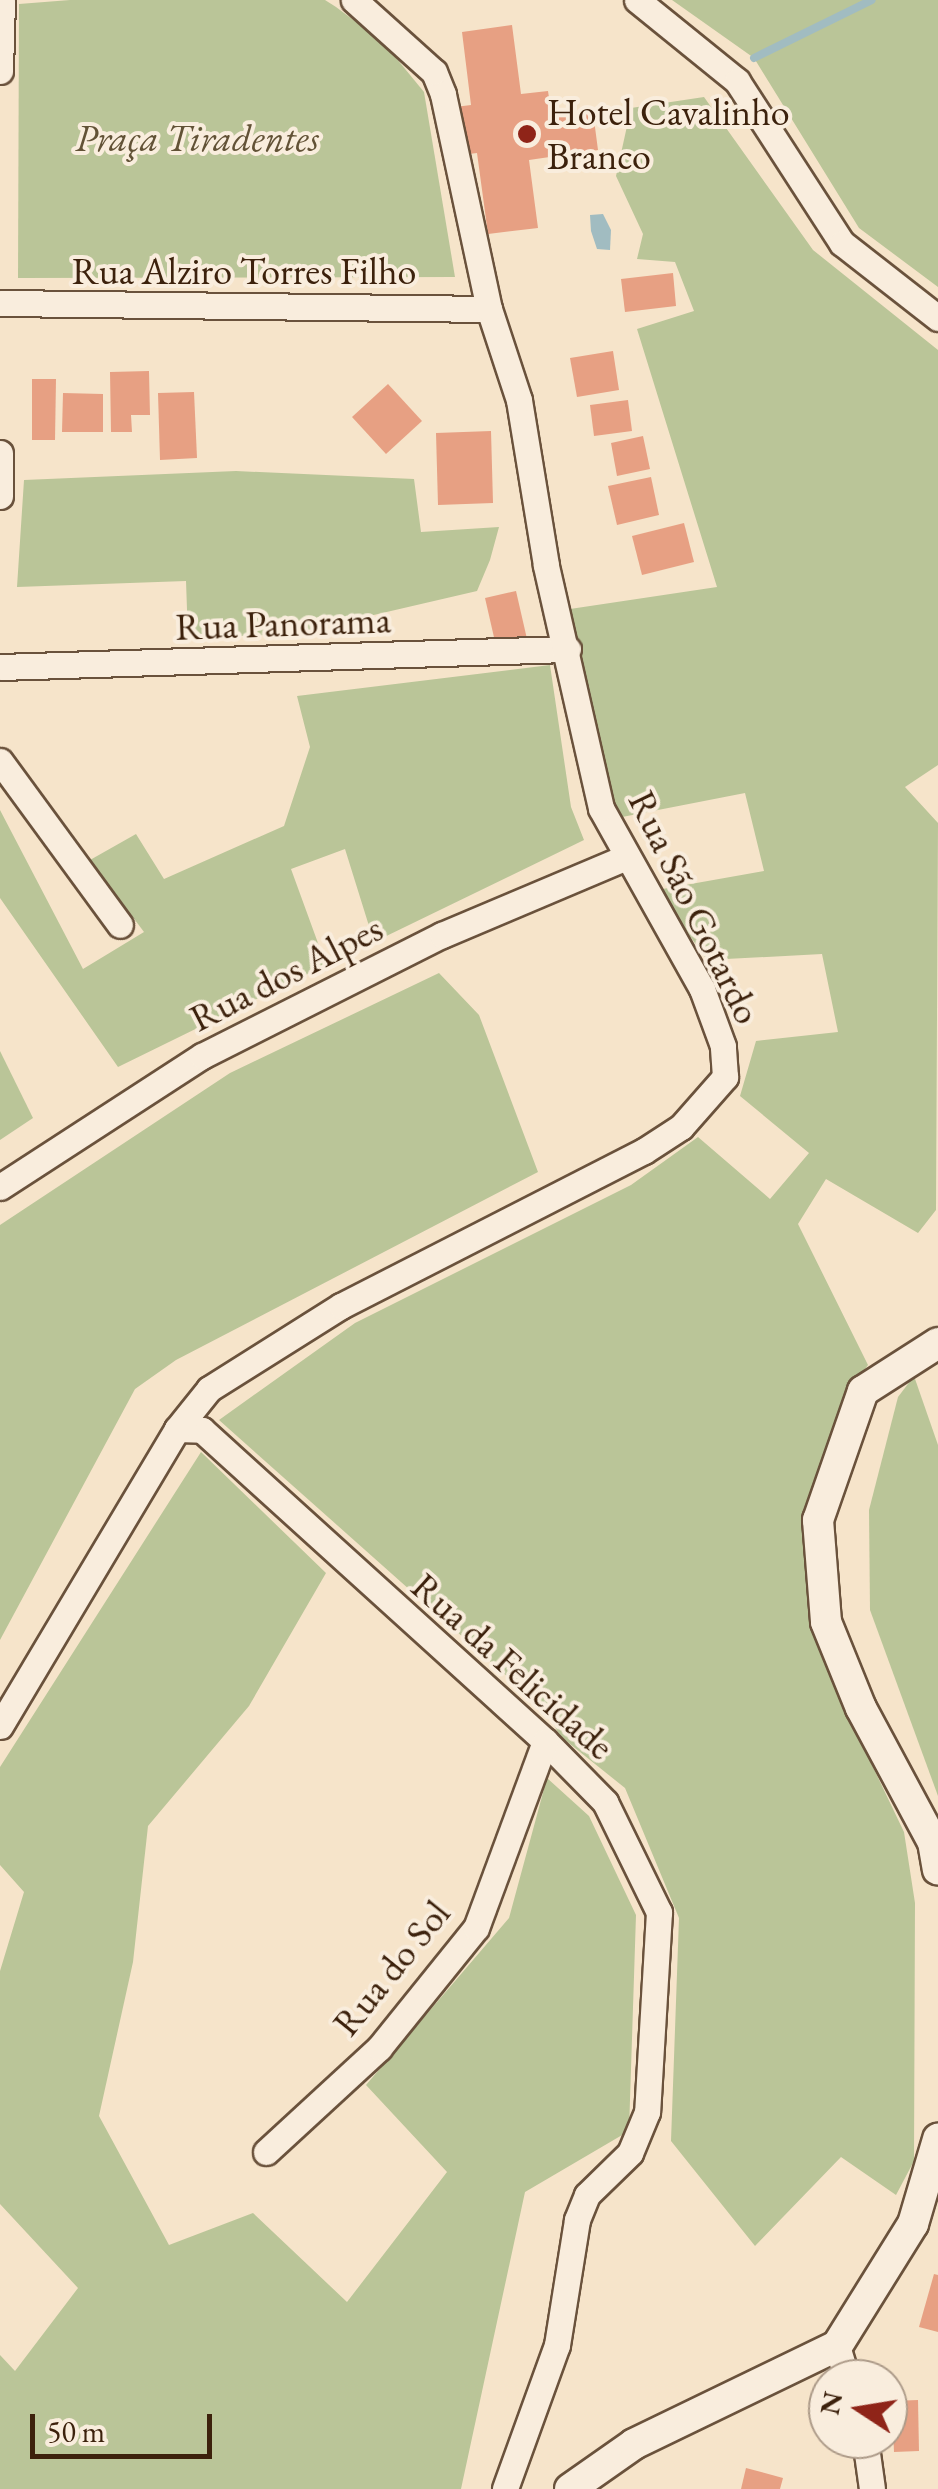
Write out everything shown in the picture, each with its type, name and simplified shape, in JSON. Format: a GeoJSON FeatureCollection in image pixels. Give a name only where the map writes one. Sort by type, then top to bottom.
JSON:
{"type":"FeatureCollection","features":[{"type":"Feature","properties":{"kind":"street"},"geometry":{"type":"LineString","coordinates":[[0,71],[2,0]]}},
{"type":"Feature","properties":{"kind":"street","name":"Rua São Gotardo"},"geometry":{"type":"LineString","coordinates":[[0,1726],[177,1429],[209,1388],[341,1306],[644,1152],[714,1096],[725,1061],[712,1011],[624,858],[601,808],[546,564],[519,400],[489,309],[434,72],[354,0]]}},
{"type":"Feature","properties":{"kind":"street"},"geometry":{"type":"LineString","coordinates":[[636,0],[737,81],[842,243],[938,318]]}},
{"type":"Feature","properties":{"kind":"street","name":"Rua Alziro Torres Filho"},"geometry":{"type":"LineString","coordinates":[[0,302],[37,308],[489,309]]}},
{"type":"Feature","properties":{"kind":"street"},"geometry":{"type":"LineString","coordinates":[[0,453],[0,496]]}},
{"type":"Feature","properties":{"kind":"street","name":"Rua Panorama"},"geometry":{"type":"LineString","coordinates":[[0,667],[568,648]]}},
{"type":"Feature","properties":{"kind":"street"},"geometry":{"type":"LineString","coordinates":[[0,761],[120,925]]}},
{"type":"Feature","properties":{"kind":"street","name":"Rua dos Alpes"},"geometry":{"type":"LineString","coordinates":[[0,1187],[202,1056],[442,935],[624,858]]}},
{"type":"Feature","properties":{"kind":"street"},"geometry":{"type":"LineString","coordinates":[[938,1345],[863,1391],[818,1520],[826,1622],[861,1708],[933,1842],[938,1870]]}},
{"type":"Feature","properties":{"kind":"street","name":"Rua da Felicidade"},"geometry":{"type":"LineString","coordinates":[[177,1429],[202,1430],[545,1741],[604,1802],[659,1912],[648,2112],[630,2153],[587,2195],[577,2220],[557,2345],[505,2489]]}},
{"type":"Feature","properties":{"kind":"street","name":"Rua do Sol"},"geometry":{"type":"LineString","coordinates":[[266,2152],[379,2048],[476,1928],[545,1741]]}},
{"type":"Feature","properties":{"kind":"street"},"geometry":{"type":"LineString","coordinates":[[570,2489],[634,2444],[837,2346],[913,2224],[938,2139]]}},
{"type":"Feature","properties":{"kind":"street"},"geometry":{"type":"LineString","coordinates":[[837,2346],[841,2359]]}},
{"type":"Feature","properties":{"kind":"street"},"geometry":{"type":"LineString","coordinates":[[868,2459],[872,2489]]}},
{"type":"Feature","properties":{"kind":"green space","name":"Praça Tiradentes"},"geometry":{"type":"Polygon","coordinates":[[[70,0],[325,0],[336,7],[383,42],[424,92],[455,277],[18,278],[19,4],[70,0]]]}},
{"type":"Feature","properties":{"kind":"green space"},"geometry":{"type":"Polygon","coordinates":[[[672,0],[938,0],[938,287],[859,228],[754,58],[672,0]]]}},
{"type":"Feature","properties":{"kind":"green space"},"geometry":{"type":"Polygon","coordinates":[[[704,97],[813,250],[938,350],[938,765],[905,787],[938,823],[936,1210],[918,1233],[826,1179],[798,1224],[868,1365],[854,1384],[807,1517],[850,1719],[904,1832],[915,1903],[914,2161],[896,2195],[841,2157],[755,2246],[671,2141],[679,1918],[625,1788],[560,1736],[547,1712],[219,1420],[355,1323],[631,1185],[698,1137],[770,1199],[809,1153],[740,1096],[756,1041],[838,1032],[822,954],[707,960],[657,890],[764,871],[745,793],[617,818],[570,609],[717,587],[637,329],[694,311],[675,262],[637,259],[643,234],[616,176],[631,108],[704,97]]]}},
{"type":"Feature","properties":{"kind":"green space"},"geometry":{"type":"Polygon","coordinates":[[[236,471],[414,479],[421,532],[499,527],[477,591],[292,634],[188,638],[186,581],[17,587],[24,480],[236,471]]]}},
{"type":"Feature","properties":{"kind":"green space"},"geometry":{"type":"Polygon","coordinates":[[[550,665],[571,807],[584,840],[374,942],[345,849],[291,869],[326,965],[118,1067],[0,898],[0,810],[83,969],[144,932],[90,860],[136,834],[164,879],[284,826],[310,747],[297,696],[550,665]]]}},
{"type":"Feature","properties":{"kind":"green space"},"geometry":{"type":"Polygon","coordinates":[[[439,973],[479,1015],[538,1172],[176,1360],[135,1389],[0,1640],[0,1225],[230,1073],[439,973]]]}},
{"type":"Feature","properties":{"kind":"green space"},"geometry":{"type":"Polygon","coordinates":[[[0,1051],[33,1118],[0,1140],[0,1051]]]}},
{"type":"Feature","properties":{"kind":"green space"},"geometry":{"type":"Polygon","coordinates":[[[914,1376],[938,1445],[938,1796],[870,1610],[869,1510],[898,1397],[914,1376]]]}},
{"type":"Feature","properties":{"kind":"green space"},"geometry":{"type":"Polygon","coordinates":[[[201,1452],[326,1573],[249,1706],[148,1826],[133,1962],[99,2116],[169,2245],[253,2213],[347,2302],[447,2172],[366,2085],[509,1918],[547,1778],[589,1816],[636,1915],[629,2131],[525,2192],[461,2489],[0,2489],[0,2355],[15,2371],[78,2288],[0,2204],[0,1971],[24,1892],[0,1865],[0,1767],[201,1452]]]}},
{"type":"Feature","properties":{"kind":"water"},"geometry":{"type":"Polygon","coordinates":[[[603,214],[611,230],[610,250],[597,249],[591,231],[590,215],[603,214]]]}},
{"type":"Feature","properties":{"kind":"building","name":"Hotel Cavalinho Branco"},"geometry":{"type":"Polygon","coordinates":[[[512,25],[521,94],[548,91],[552,118],[593,112],[598,150],[529,160],[538,228],[488,234],[477,153],[461,155],[455,107],[471,105],[462,32],[512,25]]]}},
{"type":"Feature","properties":{"kind":"building"},"geometry":{"type":"Polygon","coordinates":[[[673,273],[676,306],[625,312],[621,279],[673,273]]]}},
{"type":"Feature","properties":{"kind":"building"},"geometry":{"type":"Polygon","coordinates":[[[613,351],[619,390],[577,397],[570,358],[613,351]]]}},
{"type":"Feature","properties":{"kind":"building"},"geometry":{"type":"Polygon","coordinates":[[[149,371],[150,415],[131,415],[132,432],[111,432],[110,372],[149,371]]]}},
{"type":"Feature","properties":{"kind":"building"},"geometry":{"type":"Polygon","coordinates":[[[32,379],[56,379],[55,440],[32,440],[32,379]]]}},
{"type":"Feature","properties":{"kind":"building"},"geometry":{"type":"Polygon","coordinates":[[[388,384],[422,421],[386,454],[352,417],[388,384]]]}},
{"type":"Feature","properties":{"kind":"building"},"geometry":{"type":"Polygon","coordinates":[[[194,392],[197,458],[160,460],[158,393],[194,392]]]}},
{"type":"Feature","properties":{"kind":"building"},"geometry":{"type":"Polygon","coordinates":[[[63,393],[103,394],[103,432],[62,432],[63,393]]]}},
{"type":"Feature","properties":{"kind":"building"},"geometry":{"type":"Polygon","coordinates":[[[628,400],[632,431],[594,436],[590,405],[628,400]]]}},
{"type":"Feature","properties":{"kind":"building"},"geometry":{"type":"Polygon","coordinates":[[[491,431],[493,503],[438,505],[436,433],[491,431]]]}},
{"type":"Feature","properties":{"kind":"building"},"geometry":{"type":"Polygon","coordinates":[[[643,436],[650,469],[617,476],[611,443],[643,436]]]}},
{"type":"Feature","properties":{"kind":"building"},"geometry":{"type":"Polygon","coordinates":[[[651,477],[659,515],[617,525],[608,486],[651,477]]]}},
{"type":"Feature","properties":{"kind":"building"},"geometry":{"type":"Polygon","coordinates":[[[684,523],[694,562],[642,575],[632,536],[684,523]]]}},
{"type":"Feature","properties":{"kind":"building"},"geometry":{"type":"Polygon","coordinates":[[[516,591],[527,639],[496,646],[485,598],[516,591]]]}},
{"type":"Feature","properties":{"kind":"building"},"geometry":{"type":"Polygon","coordinates":[[[934,2274],[938,2275],[938,2332],[919,2327],[934,2274]]]}},
{"type":"Feature","properties":{"kind":"building"},"geometry":{"type":"Polygon","coordinates":[[[908,2400],[918,2400],[919,2451],[908,2451],[908,2400]]]}},
{"type":"Feature","properties":{"kind":"building"},"geometry":{"type":"Polygon","coordinates":[[[746,2468],[783,2478],[780,2489],[741,2489],[746,2468]]]}},
{"type":"Feature","properties":{"kind":"waterway"},"geometry":{"type":"LineString","coordinates":[[754,58],[872,0]]}},
{"type":"Feature","properties":{"kind":"place","name":"Hotel Cavalinho Branco"},"geometry":{"type":"Point","coordinates":[527,134]}}]}
